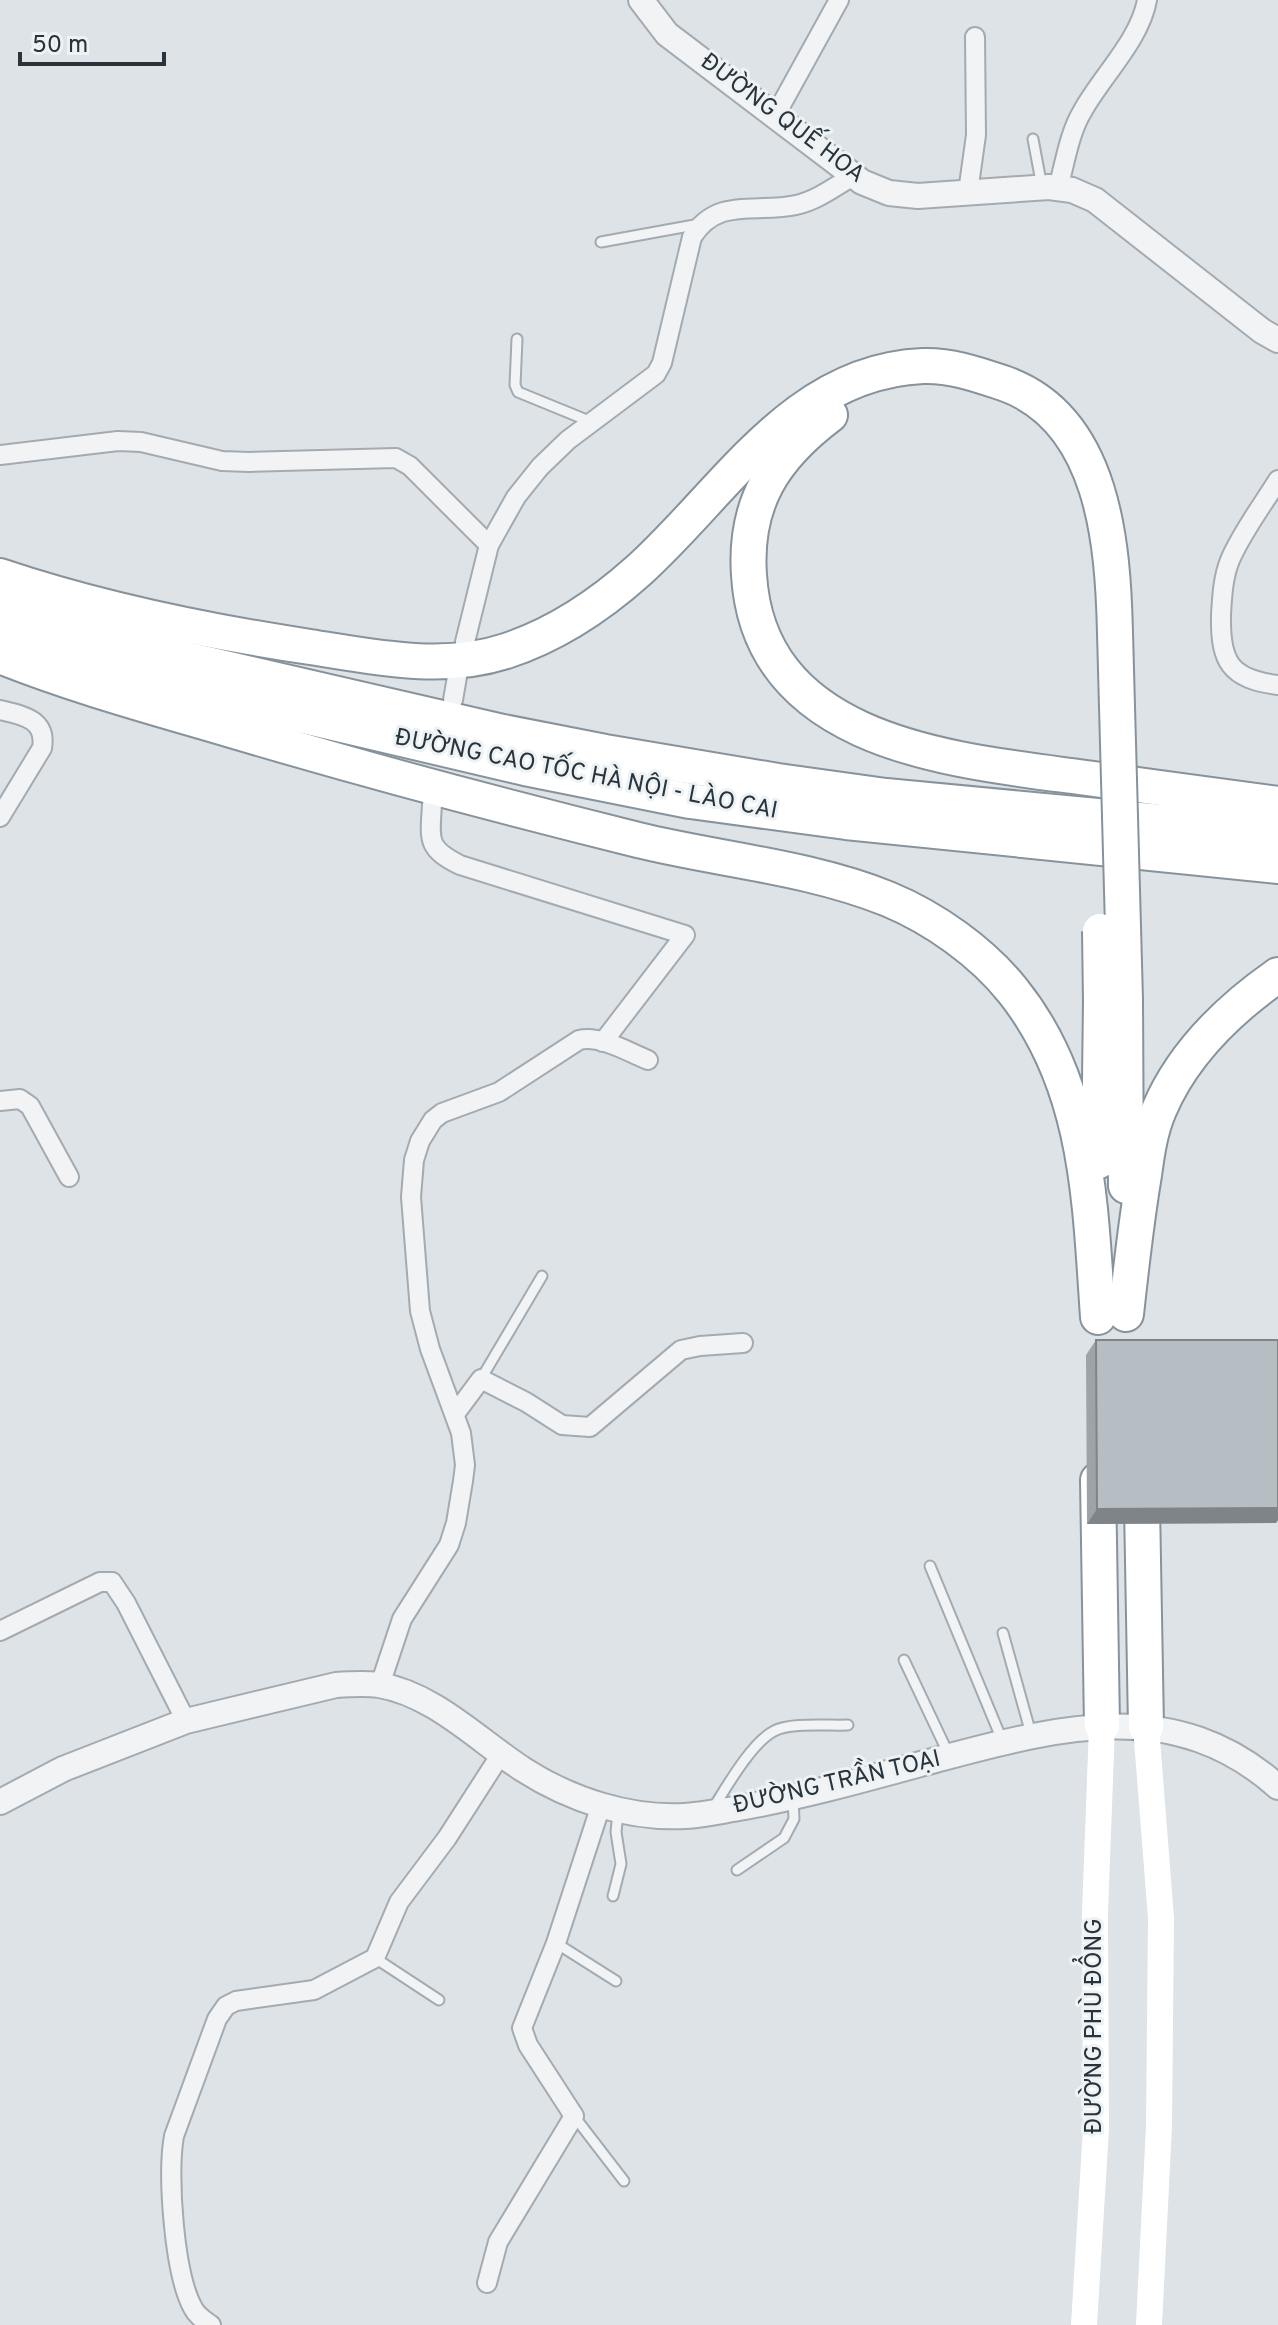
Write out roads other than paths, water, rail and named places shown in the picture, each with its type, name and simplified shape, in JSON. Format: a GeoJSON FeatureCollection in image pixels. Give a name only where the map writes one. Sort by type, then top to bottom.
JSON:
{"type":"FeatureCollection","features":[{"type":"Feature","properties":{"kind":"highway"},"geometry":{"type":"LineString","coordinates":[[0,576],[134,615],[251,638],[409,661],[464,660],[492,655],[538,639],[575,619],[609,595],[639,570],[782,423],[825,394],[883,371],[925,366],[964,370],[1011,386],[1055,414],[1071,433],[1096,486],[1104,516],[1114,587],[1105,634],[1113,1000],[1112,1316]]}},
{"type":"Feature","properties":{"kind":"highway"},"geometry":{"type":"LineString","coordinates":[[1105,634],[1093,584],[1086,530],[1063,458],[1041,431],[1023,417],[964,392],[927,387],[889,391],[836,411],[798,439],[770,476],[755,512],[747,551],[750,598],[766,643],[789,678],[819,706],[848,723],[923,752],[989,765],[1278,804]]}},
{"type":"Feature","properties":{"kind":"highway","name":"ĐƯỜNG CAO TỐC HÀ NỘI - LÀO CAI"},"geometry":{"type":"LineString","coordinates":[[0,604],[142,649],[503,732],[605,752],[886,796],[1278,833]]}},
{"type":"Feature","properties":{"kind":"highway","name":"ĐƯỜNG CAO TỐC HÀ NỘI - LÀO CAI"},"geometry":{"type":"LineString","coordinates":[[0,632],[138,677],[525,768],[690,801],[846,822],[1278,866]]}},
{"type":"Feature","properties":{"kind":"highway"},"geometry":{"type":"LineString","coordinates":[[0,656],[59,679],[340,762],[661,845],[807,875],[886,898],[913,911],[969,948],[1012,990],[1031,1015],[1064,1081],[1078,1125],[1112,1316]]}},
{"type":"Feature","properties":{"kind":"highway"},"geometry":{"type":"LineString","coordinates":[[1112,1316],[1151,1135],[1160,1108],[1174,1080],[1213,1030],[1248,996],[1278,975]]}},
{"type":"Feature","properties":{"kind":"highway"},"geometry":{"type":"LineString","coordinates":[[1098,1476],[1102,1726]]}},
{"type":"Feature","properties":{"kind":"highway"},"geometry":{"type":"LineString","coordinates":[[1146,1494],[1146,1727]]}},
{"type":"Feature","properties":{"kind":"main road","name":"ĐƯỜNG PHÙ ĐỔNG"},"geometry":{"type":"LineString","coordinates":[[1084,2325],[1096,2128],[1095,1913],[1102,1726]]}},
{"type":"Feature","properties":{"kind":"main road"},"geometry":{"type":"LineString","coordinates":[[1146,1727],[1161,1918],[1159,2126],[1149,2325]]}},
{"type":"Feature","properties":{"kind":"street","name":"ĐƯỜNG QUẾ HOA"},"geometry":{"type":"LineString","coordinates":[[641,0],[667,34],[862,182],[889,193],[918,196],[1050,188],[1072,190],[1095,200],[1262,331],[1278,340]]}},
{"type":"Feature","properties":{"kind":"street"},"geometry":{"type":"LineString","coordinates":[[775,116],[839,0]]}},
{"type":"Feature","properties":{"kind":"street"},"geometry":{"type":"LineString","coordinates":[[1050,188],[1077,123],[1123,51],[1145,10],[1147,0]]}},
{"type":"Feature","properties":{"kind":"street"},"geometry":{"type":"LineString","coordinates":[[968,192],[976,135],[975,37]]}},
{"type":"Feature","properties":{"kind":"street"},"geometry":{"type":"LineString","coordinates":[[465,642],[489,545],[516,497],[589,421],[644,386],[656,374],[662,363],[692,237],[700,224],[722,211],[795,206],[853,176]]}},
{"type":"Feature","properties":{"kind":"street"},"geometry":{"type":"LineString","coordinates":[[0,455],[118,441],[141,442],[222,461],[396,458],[410,466],[489,545]]}},
{"type":"Feature","properties":{"kind":"street"},"geometry":{"type":"LineString","coordinates":[[1278,480],[1228,563],[1222,592],[1220,638],[1224,655],[1234,671],[1244,678],[1278,685]]}},
{"type":"Feature","properties":{"kind":"street"},"geometry":{"type":"LineString","coordinates":[[453,700],[458,671]]}},
{"type":"Feature","properties":{"kind":"street"},"geometry":{"type":"LineString","coordinates":[[0,710],[28,718],[38,725],[43,740],[42,748],[0,817]]}},
{"type":"Feature","properties":{"kind":"street"},"geometry":{"type":"LineString","coordinates":[[432,804],[430,839],[441,855],[460,865],[685,935],[603,1042]]}},
{"type":"Feature","properties":{"kind":"street"},"geometry":{"type":"LineString","coordinates":[[380,1685],[402,1619],[424,1581],[442,1559],[456,1523],[465,1465],[461,1433],[430,1349],[420,1311],[411,1197],[414,1160],[420,1141],[426,1129],[442,1113],[499,1092],[579,1040],[603,1042],[648,1060]]}},
{"type":"Feature","properties":{"kind":"street"},"geometry":{"type":"LineString","coordinates":[[0,1101],[20,1099],[30,1106],[69,1177]]}},
{"type":"Feature","properties":{"kind":"street"},"geometry":{"type":"LineString","coordinates":[[455,1414],[481,1379],[562,1425],[590,1427],[681,1350],[743,1343]]}},
{"type":"Feature","properties":{"kind":"street"},"geometry":{"type":"LineString","coordinates":[[0,1631],[100,1582],[112,1582],[126,1603],[186,1721]]}},
{"type":"Feature","properties":{"kind":"street","name":"ĐƯỜNG TRẦN TOẠI"},"geometry":{"type":"LineString","coordinates":[[0,1802],[63,1769],[186,1721],[336,1685],[380,1685],[427,1704],[549,1784],[610,1808],[656,1816],[686,1816],[793,1799],[1002,1741],[1102,1726],[1146,1727],[1227,1749],[1278,1787]]}},
{"type":"Feature","properties":{"kind":"street"},"geometry":{"type":"LineString","coordinates":[[211,2325],[197,2314],[185,2288],[178,2247],[171,2153],[174,2136],[217,2019],[226,2006],[236,2001],[314,1990],[375,1958],[399,1902],[447,1838],[501,1754]]}},
{"type":"Feature","properties":{"kind":"street"},"geometry":{"type":"LineString","coordinates":[[487,2283],[498,2242],[574,2116],[528,2045],[522,2028],[610,1808]]}},
{"type":"Feature","properties":{"kind":"lane"},"geometry":{"type":"LineString","coordinates":[[1033,139],[1050,188]]}},
{"type":"Feature","properties":{"kind":"lane"},"geometry":{"type":"LineString","coordinates":[[601,242],[700,224]]}},
{"type":"Feature","properties":{"kind":"lane"},"geometry":{"type":"LineString","coordinates":[[517,339],[515,385],[518,392],[589,421]]}},
{"type":"Feature","properties":{"kind":"lane"},"geometry":{"type":"LineString","coordinates":[[481,1379],[542,1276]]}},
{"type":"Feature","properties":{"kind":"lane"},"geometry":{"type":"LineString","coordinates":[[930,1566],[1002,1741]]}},
{"type":"Feature","properties":{"kind":"lane"},"geometry":{"type":"LineString","coordinates":[[1003,1633],[1031,1735]]}},
{"type":"Feature","properties":{"kind":"lane"},"geometry":{"type":"LineString","coordinates":[[904,1660],[949,1756]]}},
{"type":"Feature","properties":{"kind":"lane"},"geometry":{"type":"LineString","coordinates":[[710,1812],[742,1763],[773,1731],[848,1725]]}},
{"type":"Feature","properties":{"kind":"lane"},"geometry":{"type":"LineString","coordinates":[[737,1870],[784,1838],[794,1819],[793,1799]]}},
{"type":"Feature","properties":{"kind":"lane"},"geometry":{"type":"LineString","coordinates":[[610,1808],[621,1864],[613,1896]]}},
{"type":"Feature","properties":{"kind":"lane"},"geometry":{"type":"LineString","coordinates":[[556,1943],[616,1981]]}},
{"type":"Feature","properties":{"kind":"lane"},"geometry":{"type":"LineString","coordinates":[[375,1958],[439,2000]]}},
{"type":"Feature","properties":{"kind":"lane"},"geometry":{"type":"LineString","coordinates":[[574,2116],[624,2181]]}}]}
